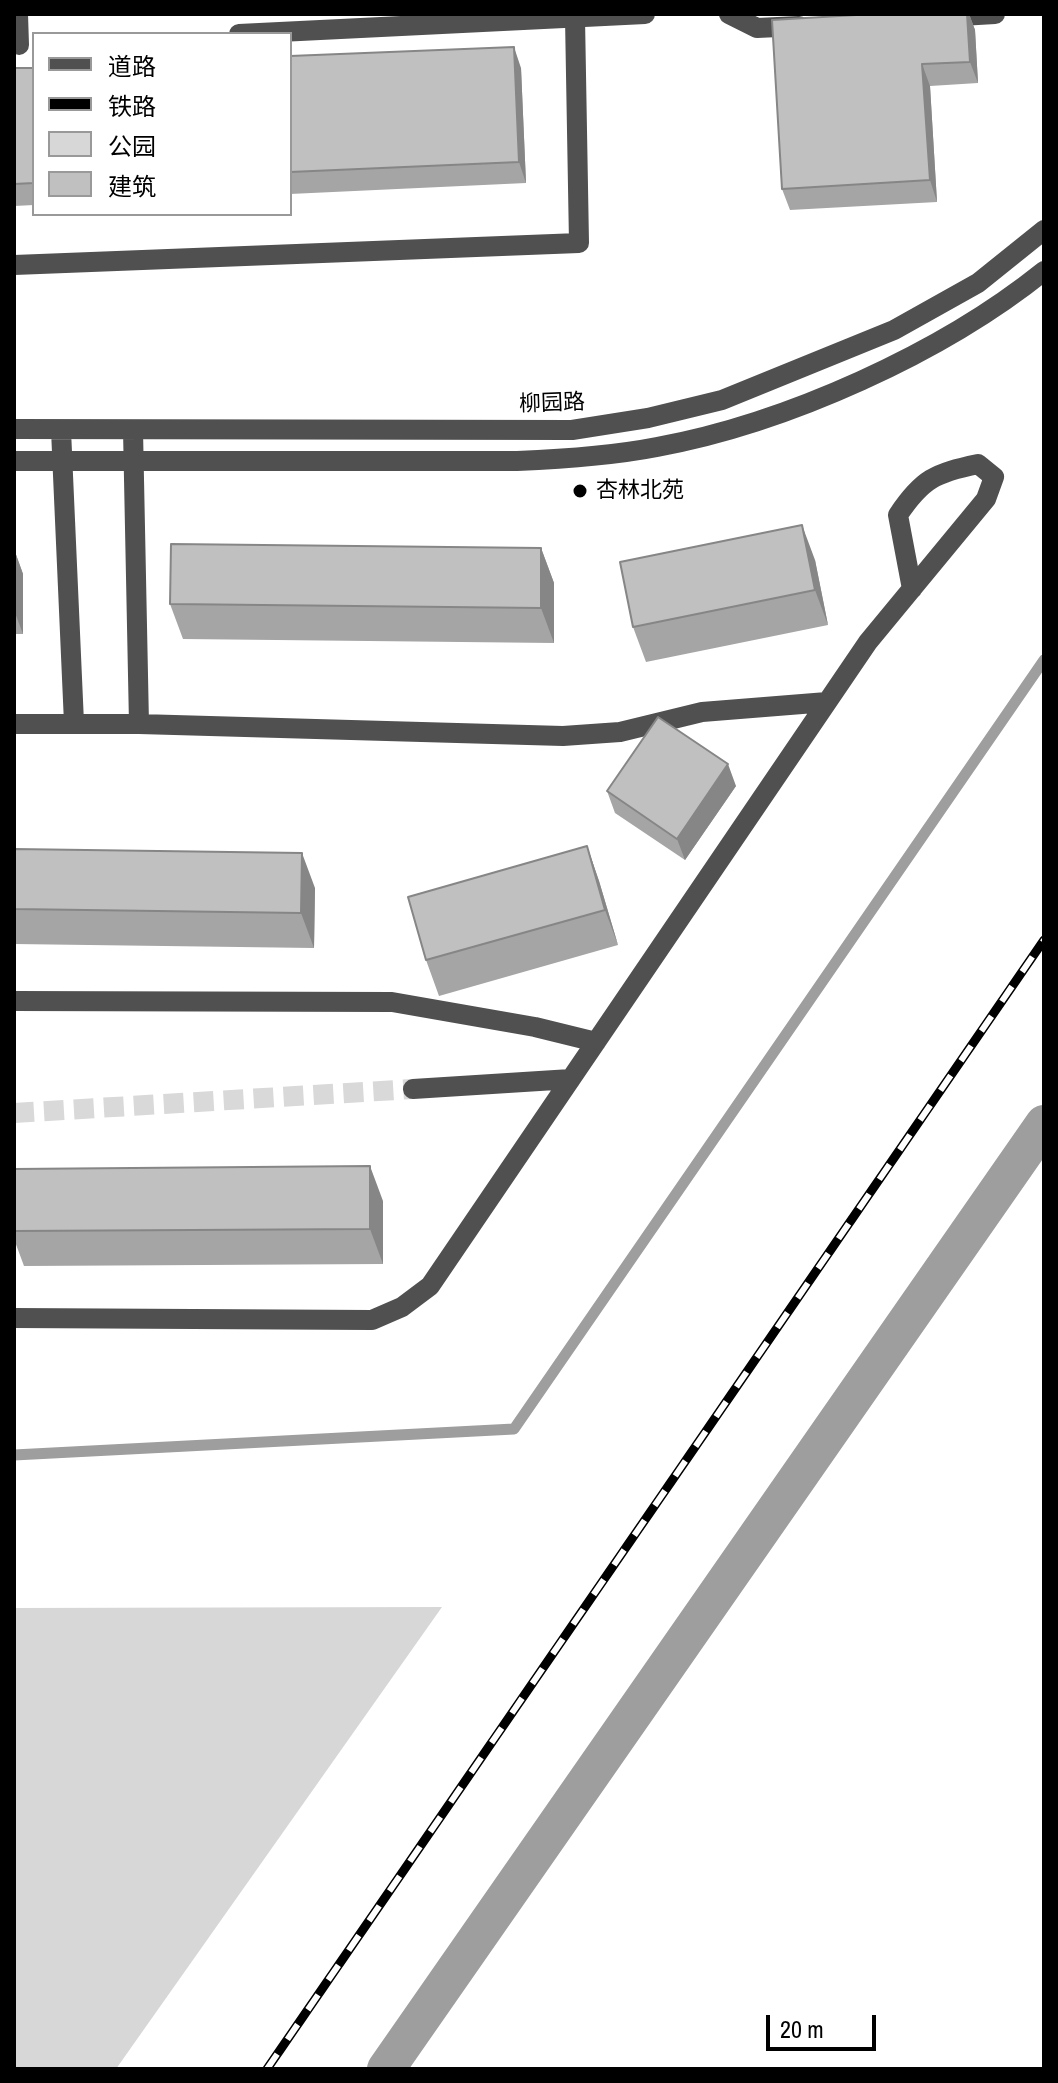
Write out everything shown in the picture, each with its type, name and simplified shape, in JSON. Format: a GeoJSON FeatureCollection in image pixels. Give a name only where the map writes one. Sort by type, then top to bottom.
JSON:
{"type":"FeatureCollection","features":[{"type":"Feature","properties":{"kind":"street"},"geometry":{"type":"LineString","coordinates":[[18,14],[22,45]]}},
{"type":"Feature","properties":{"kind":"street"},"geometry":{"type":"LineString","coordinates":[[281,32],[645,14]]}},
{"type":"Feature","properties":{"kind":"street"},"geometry":{"type":"LineString","coordinates":[[729,14],[757,28],[820,25]]}},
{"type":"Feature","properties":{"kind":"street"},"geometry":{"type":"LineString","coordinates":[[916,19],[995,14]]}},
{"type":"Feature","properties":{"kind":"street"},"geometry":{"type":"LineString","coordinates":[[14,265],[579,243],[575,18]]}},
{"type":"Feature","properties":{"kind":"street","name":"柳园路"},"geometry":{"type":"LineString","coordinates":[[14,429],[572,430],[648,418],[722,400],[894,330],[978,283],[1044,230]]}},
{"type":"Feature","properties":{"kind":"street"},"geometry":{"type":"LineString","coordinates":[[14,461],[517,461],[590,458],[658,447],[730,430],[829,394],[912,357],[981,316],[1044,271]]}},
{"type":"Feature","properties":{"kind":"street"},"geometry":{"type":"LineString","coordinates":[[61,430],[74,723]]}},
{"type":"Feature","properties":{"kind":"street"},"geometry":{"type":"LineString","coordinates":[[133,430],[139,724]]}},
{"type":"Feature","properties":{"kind":"street"},"geometry":{"type":"LineString","coordinates":[[14,1318],[372,1320],[402,1307],[430,1286],[868,642],[912,589],[986,499],[994,477],[978,464],[948,470],[915,489],[898,515],[912,589]]}},
{"type":"Feature","properties":{"kind":"street"},"geometry":{"type":"LineString","coordinates":[[14,724],[139,724],[563,736],[620,732],[702,712],[827,702]]}},
{"type":"Feature","properties":{"kind":"street"},"geometry":{"type":"LineString","coordinates":[[14,1001],[392,1002],[535,1027],[596,1042]]}},
{"type":"Feature","properties":{"kind":"street"},"geometry":{"type":"LineString","coordinates":[[413,1089],[571,1079]]}},
{"type":"Feature","properties":{"kind":"green space"},"geometry":{"type":"Polygon","coordinates":[[[442,1607],[116,2069],[14,2069],[14,1608],[442,1607]]]}},
{"type":"Feature","properties":{"kind":"building"},"geometry":{"type":"Polygon","coordinates":[[[873,14],[967,14],[970,62],[922,64],[930,180],[782,189],[772,20],[873,14]]]}},
{"type":"Feature","properties":{"kind":"building"},"geometry":{"type":"Polygon","coordinates":[[[514,47],[519,162],[292,172],[292,56],[514,47]]]}},
{"type":"Feature","properties":{"kind":"building"},"geometry":{"type":"Polygon","coordinates":[[[14,68],[32,68],[32,183],[14,184],[14,68]]]}},
{"type":"Feature","properties":{"kind":"building"},"geometry":{"type":"Polygon","coordinates":[[[802,525],[815,590],[633,627],[620,562],[802,525]]]}},
{"type":"Feature","properties":{"kind":"building"},"geometry":{"type":"Polygon","coordinates":[[[171,544],[541,548],[541,608],[170,604],[171,544]]]}},
{"type":"Feature","properties":{"kind":"building"},"geometry":{"type":"Polygon","coordinates":[[[658,717],[728,764],[677,839],[607,791],[658,717]]]}},
{"type":"Feature","properties":{"kind":"building"},"geometry":{"type":"Polygon","coordinates":[[[587,846],[605,910],[426,960],[408,897],[587,846]]]}},
{"type":"Feature","properties":{"kind":"building"},"geometry":{"type":"Polygon","coordinates":[[[14,849],[302,853],[301,913],[14,909],[14,849]]]}},
{"type":"Feature","properties":{"kind":"building"},"geometry":{"type":"Polygon","coordinates":[[[370,1166],[370,1229],[14,1231],[14,1169],[370,1166]]]}},
{"type":"Feature","properties":{"kind":"waterway"},"geometry":{"type":"LineString","coordinates":[[14,1455],[514,1429],[1044,660]]}},
{"type":"Feature","properties":{"kind":"waterway"},"geometry":{"type":"LineString","coordinates":[[386,2069],[1044,1124]]}},
{"type":"Feature","properties":{"kind":"tunnel"},"geometry":{"type":"LineString","coordinates":[[14,1113],[413,1089]]}},
{"type":"Feature","properties":{"kind":"railway"},"geometry":{"type":"LineString","coordinates":[[267,2069],[1044,940]]}},
{"type":"Feature","properties":{"kind":"place","name":"杏林北苑"},"geometry":{"type":"Point","coordinates":[580,491]}}]}
